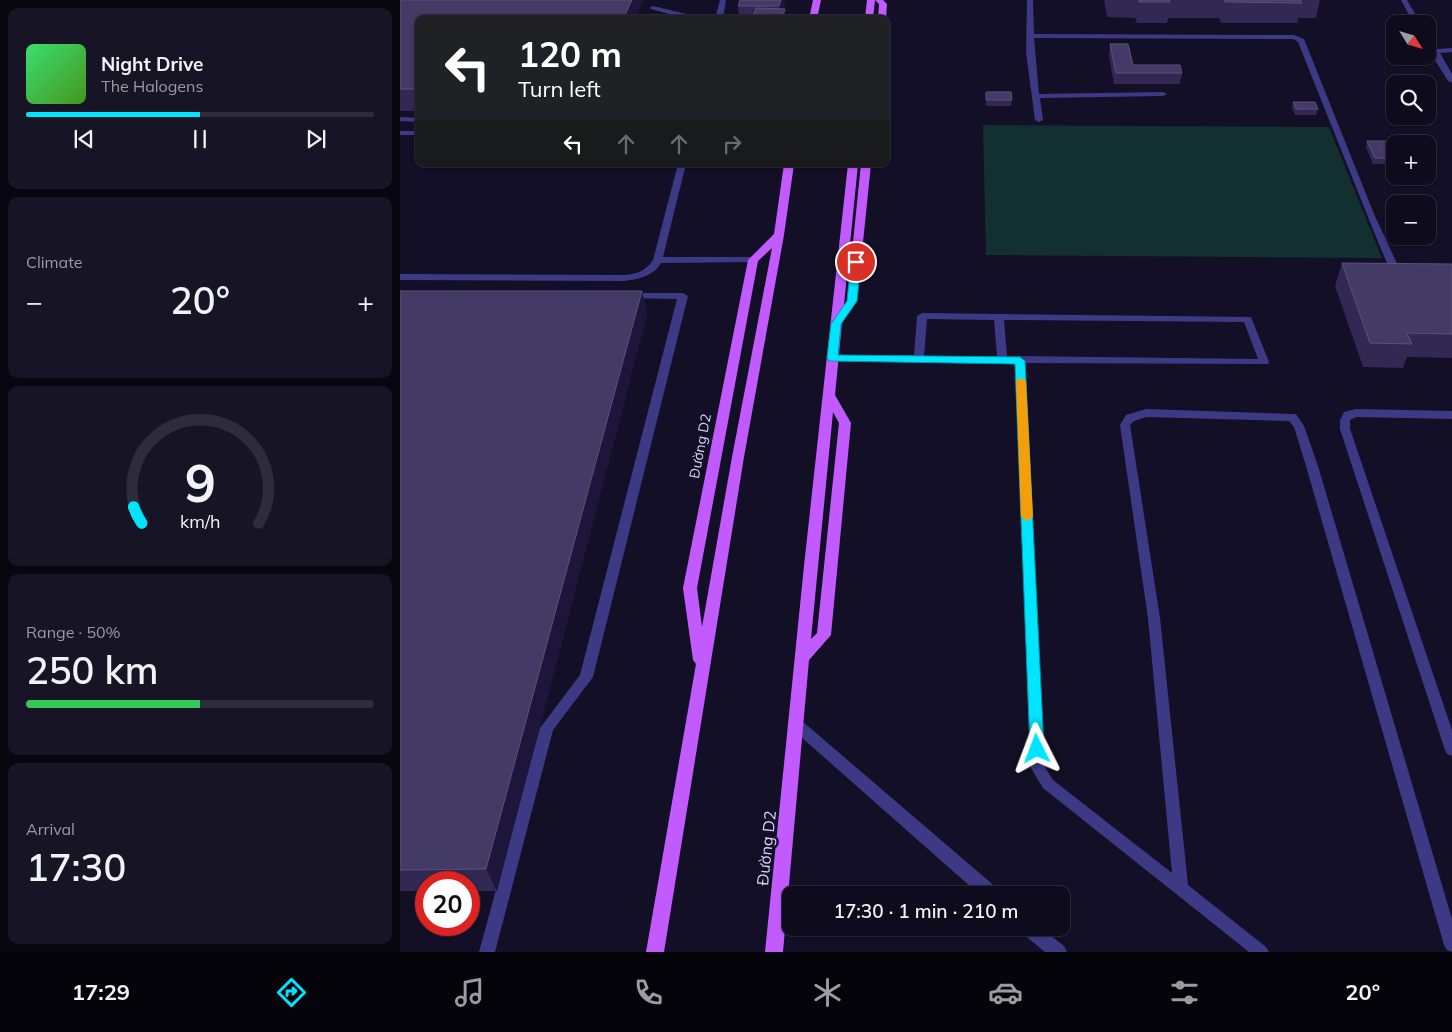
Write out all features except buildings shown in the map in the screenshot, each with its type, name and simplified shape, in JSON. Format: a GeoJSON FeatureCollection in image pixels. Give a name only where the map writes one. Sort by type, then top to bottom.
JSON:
{"type":"FeatureCollection","features":[{"type":"Feature","properties":{"kind":"main road"},"geometry":{"type":"LineString","coordinates":[[814,15],[817,0]]}},
{"type":"Feature","properties":{"kind":"main road"},"geometry":{"type":"LineString","coordinates":[[870,15],[872,0]]}},
{"type":"Feature","properties":{"kind":"main road"},"geometry":{"type":"LineString","coordinates":[[879,0],[883,4],[882,15]]}},
{"type":"Feature","properties":{"kind":"main road","name":"Đường D2"},"geometry":{"type":"LineString","coordinates":[[655,952],[789,167]]}},
{"type":"Feature","properties":{"kind":"main road","name":"Đường D2"},"geometry":{"type":"LineString","coordinates":[[774,952],[832,358],[853,167]]}},
{"type":"Feature","properties":{"kind":"main road","name":"Đường D2"},"geometry":{"type":"LineString","coordinates":[[836,324],[852,301],[866,167]]}},
{"type":"Feature","properties":{"kind":"main road"},"geometry":{"type":"LineString","coordinates":[[753,260],[778,235]]}},
{"type":"Feature","properties":{"kind":"main road","name":"Đường D2"},"geometry":{"type":"LineString","coordinates":[[702,674],[690,588],[753,260]]}},
{"type":"Feature","properties":{"kind":"main road"},"geometry":{"type":"LineString","coordinates":[[802,658],[824,636],[832,568],[845,423],[829,395]]}},
{"type":"Feature","properties":{"kind":"street"},"geometry":{"type":"LineString","coordinates":[[797,725],[982,886]]}},
{"type":"Feature","properties":{"kind":"street"},"geometry":{"type":"LineString","coordinates":[[1039,936],[1058,952]]}},
{"type":"Feature","properties":{"kind":"lane"},"geometry":{"type":"LineString","coordinates":[[720,15],[723,0]]}},
{"type":"Feature","properties":{"kind":"lane"},"geometry":{"type":"LineString","coordinates":[[1030,0],[1030,36],[1039,120]]}},
{"type":"Feature","properties":{"kind":"lane"},"geometry":{"type":"LineString","coordinates":[[1404,0],[1413,15]]}},
{"type":"Feature","properties":{"kind":"lane"},"geometry":{"type":"LineString","coordinates":[[653,8],[680,15]]}},
{"type":"Feature","properties":{"kind":"lane"},"geometry":{"type":"LineString","coordinates":[[1030,36],[1287,37],[1301,41],[1327,101],[1378,235],[1395,270]]}},
{"type":"Feature","properties":{"kind":"lane"},"geometry":{"type":"LineString","coordinates":[[1436,51],[1452,50]]}},
{"type":"Feature","properties":{"kind":"lane"},"geometry":{"type":"LineString","coordinates":[[1436,54],[1452,81]]}},
{"type":"Feature","properties":{"kind":"lane"},"geometry":{"type":"LineString","coordinates":[[1036,96],[1163,94]]}},
{"type":"Feature","properties":{"kind":"lane"},"geometry":{"type":"LineString","coordinates":[[400,120],[415,120]]}},
{"type":"Feature","properties":{"kind":"lane"},"geometry":{"type":"LineString","coordinates":[[400,133],[415,133]]}},
{"type":"Feature","properties":{"kind":"lane"},"geometry":{"type":"LineString","coordinates":[[400,277],[624,278],[642,276],[654,268],[658,260],[681,167]]}},
{"type":"Feature","properties":{"kind":"lane"},"geometry":{"type":"LineString","coordinates":[[658,260],[753,260]]}},
{"type":"Feature","properties":{"kind":"lane"},"geometry":{"type":"LineString","coordinates":[[487,952],[547,728],[586,676],[683,296],[614,295]]}},
{"type":"Feature","properties":{"kind":"lane"},"geometry":{"type":"LineString","coordinates":[[832,358],[919,360],[1002,360],[1020,361],[1264,362],[1248,319],[922,316],[919,360]]}},
{"type":"Feature","properties":{"kind":"lane"},"geometry":{"type":"LineString","coordinates":[[999,317],[1002,360]]}},
{"type":"Feature","properties":{"kind":"lane"},"geometry":{"type":"LineString","coordinates":[[1020,361],[1038,768],[1048,784],[1261,952]]}},
{"type":"Feature","properties":{"kind":"lane"},"geometry":{"type":"LineString","coordinates":[[1180,889],[1154,618],[1125,425],[1130,418],[1146,413],[1292,418],[1299,426],[1312,466],[1452,945]]}},
{"type":"Feature","properties":{"kind":"lane"},"geometry":{"type":"LineString","coordinates":[[1452,415],[1356,413],[1348,415],[1344,420],[1345,429],[1452,750]]}},
{"type":"Feature","properties":{"kind":"green space"},"geometry":{"type":"Polygon","coordinates":[[[983,125],[1329,127],[1382,258],[986,255],[983,125]]]}},
{"type":"Feature","properties":{"kind":"slow traffic"},"geometry":{"type":"LineString","coordinates":[[1021,381],[1027,517]]}},
{"type":"Feature","properties":{"kind":"route"},"geometry":{"type":"LineString","coordinates":[[856,262],[852,301],[836,324],[832,358],[1020,361],[1037,749]]}}]}
